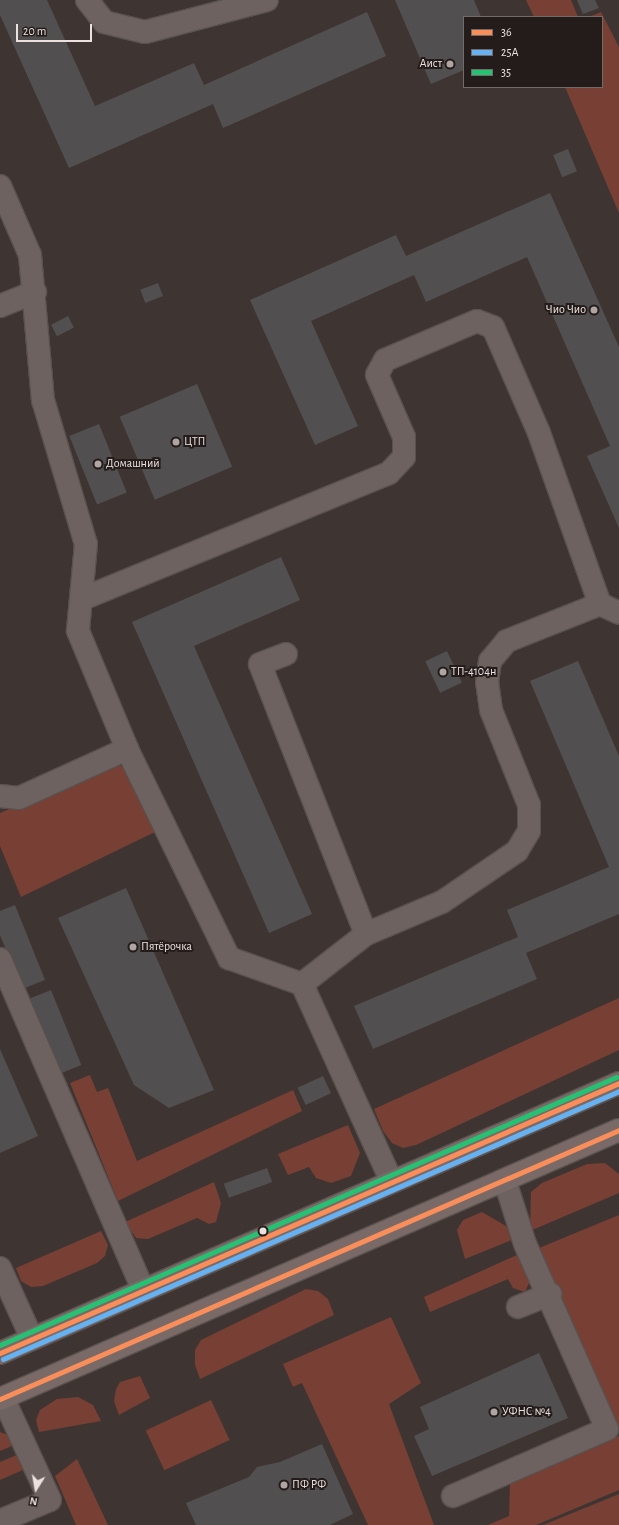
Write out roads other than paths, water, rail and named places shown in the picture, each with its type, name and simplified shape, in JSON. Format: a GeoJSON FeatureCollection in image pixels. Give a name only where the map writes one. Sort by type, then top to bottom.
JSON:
{"type":"FeatureCollection","features":[{"type":"Feature","properties":{"kind":"main road"},"geometry":{"type":"LineString","coordinates":[[0,1353],[619,1083]]}},
{"type":"Feature","properties":{"kind":"main road"},"geometry":{"type":"LineString","coordinates":[[1,1399],[505,1181],[619,1130]]}},
{"type":"Feature","properties":{"kind":"lane"},"geometry":{"type":"LineString","coordinates":[[87,0],[104,22],[145,32],[216,16],[267,0]]}},
{"type":"Feature","properties":{"kind":"lane"},"geometry":{"type":"LineString","coordinates":[[0,186],[30,255],[36,292],[43,400],[86,544],[78,631],[127,749],[229,958],[302,984],[392,1182]]}},
{"type":"Feature","properties":{"kind":"lane"},"geometry":{"type":"LineString","coordinates":[[0,306],[36,292]]}},
{"type":"Feature","properties":{"kind":"lane"},"geometry":{"type":"LineString","coordinates":[[82,598],[389,473],[404,457],[404,437],[377,376],[385,360],[477,321],[493,327],[533,419],[600,604],[619,613]]}},
{"type":"Feature","properties":{"kind":"lane"},"geometry":{"type":"LineString","coordinates":[[302,984],[366,934],[442,902],[517,851],[529,831],[529,805],[491,710],[487,682],[490,661],[507,641],[600,604]]}},
{"type":"Feature","properties":{"kind":"lane"},"geometry":{"type":"LineString","coordinates":[[286,654],[260,664],[366,934]]}},
{"type":"Feature","properties":{"kind":"lane"},"geometry":{"type":"LineString","coordinates":[[0,796],[19,798],[127,749]]}},
{"type":"Feature","properties":{"kind":"lane"},"geometry":{"type":"LineString","coordinates":[[0,959],[143,1290]]}},
{"type":"Feature","properties":{"kind":"lane"},"geometry":{"type":"LineString","coordinates":[[453,1496],[607,1429],[550,1294],[525,1244],[505,1181]]}},
{"type":"Feature","properties":{"kind":"lane"},"geometry":{"type":"LineString","coordinates":[[0,1268],[32,1339]]}},
{"type":"Feature","properties":{"kind":"lane"},"geometry":{"type":"LineString","coordinates":[[518,1307],[550,1294]]}},
{"type":"Feature","properties":{"kind":"lane"},"geometry":{"type":"LineString","coordinates":[[0,1521],[50,1500],[1,1399]]}},
{"type":"Feature","properties":{"kind":"place","name":"Аист"},"geometry":{"type":"Point","coordinates":[450,64]}},
{"type":"Feature","properties":{"kind":"place","name":"Чио Чио"},"geometry":{"type":"Point","coordinates":[594,310]}},
{"type":"Feature","properties":{"kind":"place","name":"ЦТП"},"geometry":{"type":"Point","coordinates":[176,442]}},
{"type":"Feature","properties":{"kind":"place","name":"Домашний"},"geometry":{"type":"Point","coordinates":[98,464]}},
{"type":"Feature","properties":{"kind":"place","name":"ТП-4104н"},"geometry":{"type":"Point","coordinates":[443,672]}},
{"type":"Feature","properties":{"kind":"place","name":"Пятёрочка"},"geometry":{"type":"Point","coordinates":[133,947]}},
{"type":"Feature","properties":{"kind":"place","name":"УФНС №4"},"geometry":{"type":"Point","coordinates":[494,1412]}},
{"type":"Feature","properties":{"kind":"place","name":"ПФ РФ"},"geometry":{"type":"Point","coordinates":[284,1485]}}]}
